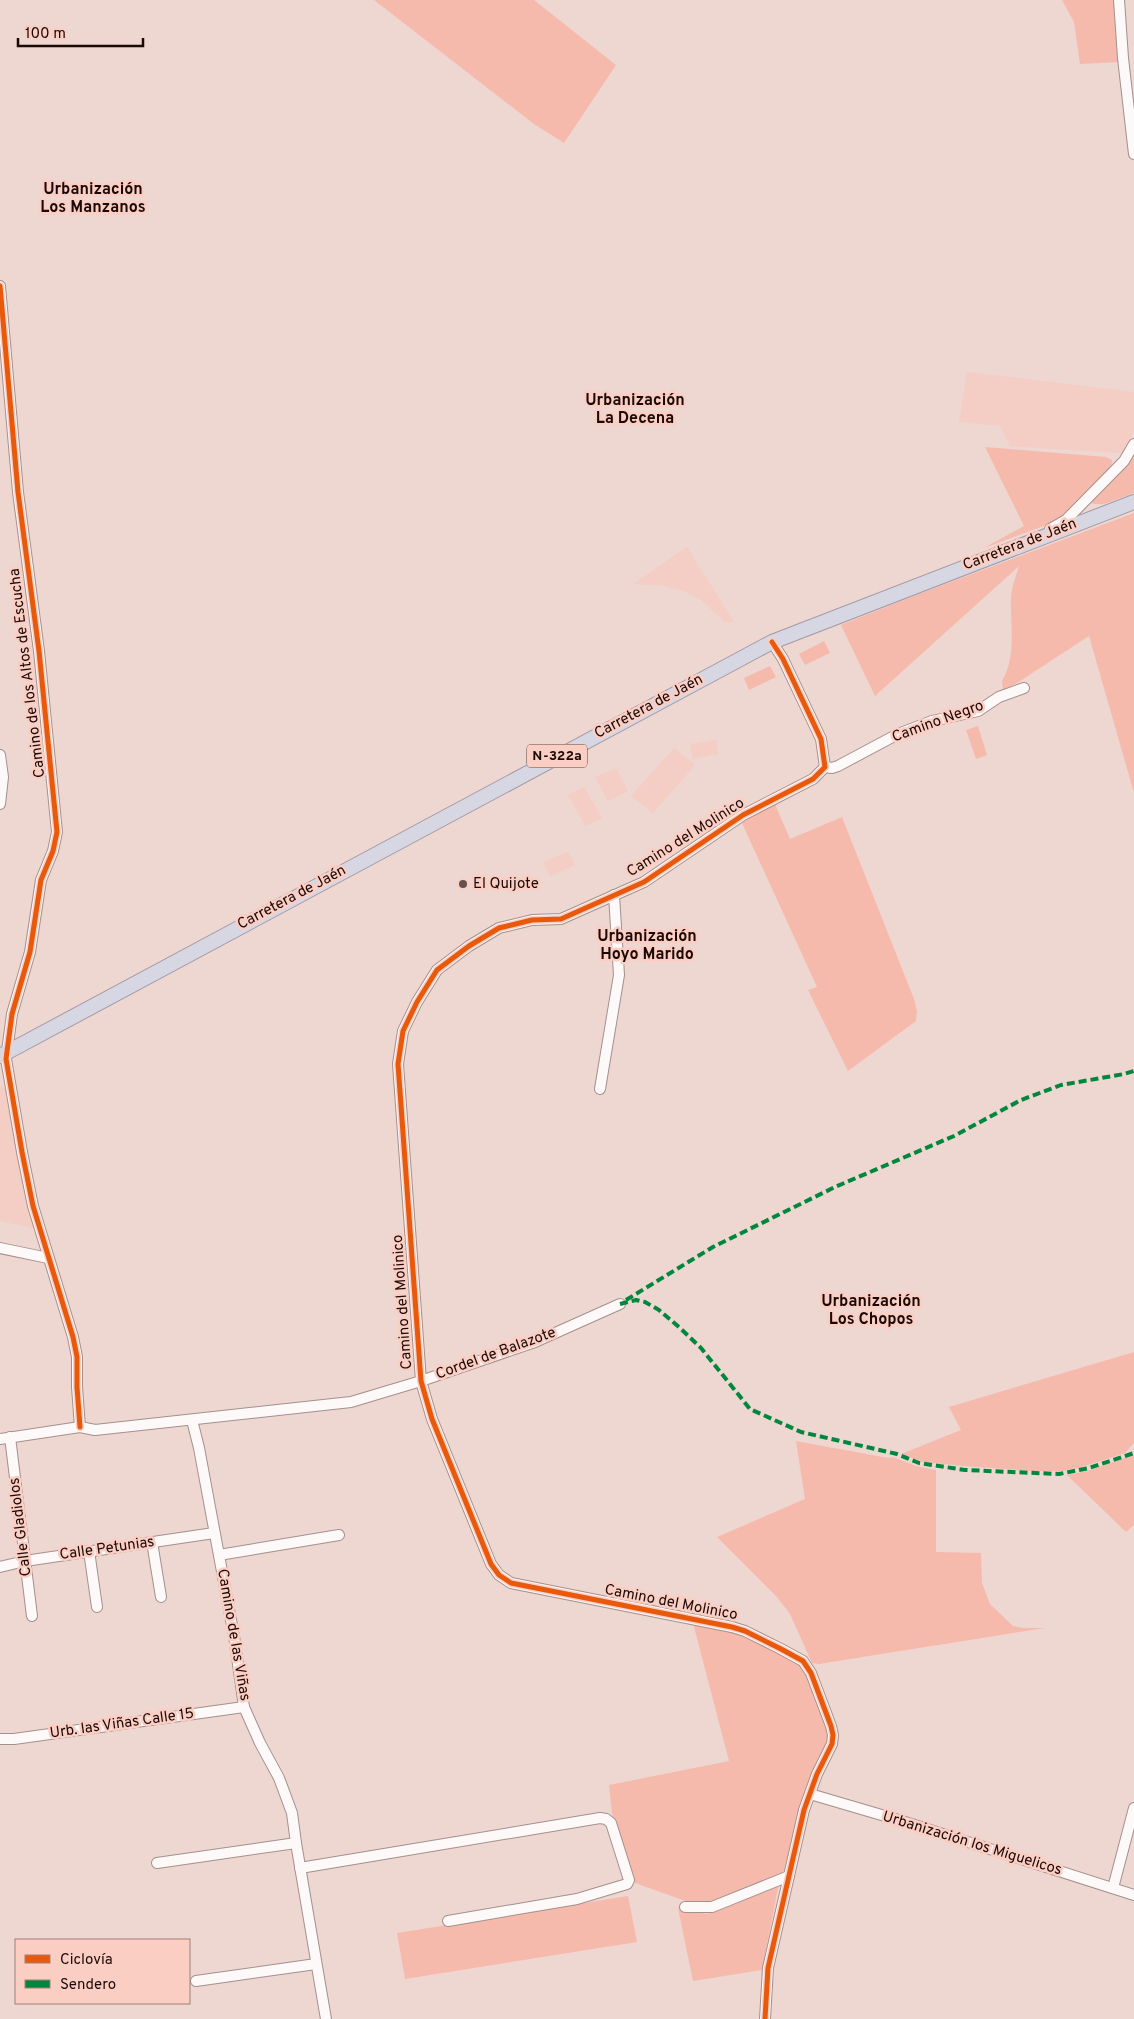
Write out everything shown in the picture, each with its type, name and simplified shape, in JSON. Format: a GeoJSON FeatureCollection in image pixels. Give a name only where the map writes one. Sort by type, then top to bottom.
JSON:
{"type":"FeatureCollection","features":[{"type":"Feature","properties":{"kind":"highway","name":"Carretera de Jaén"},"geometry":{"type":"LineString","coordinates":[[3,1054],[772,642],[1134,502]]}},
{"type":"Feature","properties":{"kind":"street"},"geometry":{"type":"LineString","coordinates":[[1119,0],[1123,58],[1134,154]]}},
{"type":"Feature","properties":{"kind":"street","name":"Camino de los Altos de Escucha"},"geometry":{"type":"LineString","coordinates":[[0,286],[18,492],[39,651],[57,832],[41,880],[30,952],[12,1014],[3,1054],[33,1206],[73,1337],[77,1357],[76,1387],[80,1427]]}},
{"type":"Feature","properties":{"kind":"street"},"geometry":{"type":"LineString","coordinates":[[1035,539],[1066,520],[1124,461],[1134,444]]}},
{"type":"Feature","properties":{"kind":"street"},"geometry":{"type":"LineString","coordinates":[[772,642],[783,659],[820,739],[825,767]]}},
{"type":"Feature","properties":{"kind":"street","name":"Camino Negro"},"geometry":{"type":"LineString","coordinates":[[825,767],[832,768],[838,766],[898,734],[932,721],[978,711],[999,697],[1024,688]]}},
{"type":"Feature","properties":{"kind":"street"},"geometry":{"type":"LineString","coordinates":[[0,755],[3,777],[0,804]]}},
{"type":"Feature","properties":{"kind":"street","name":"Camino del Molinico"},"geometry":{"type":"LineString","coordinates":[[765,2019],[768,1968],[788,1876],[810,1794],[832,1744],[831,1726],[816,1686],[811,1673],[803,1661],[772,1644],[732,1627],[525,1587],[511,1583],[500,1575],[491,1564],[432,1419],[421,1381],[398,1064],[403,1031],[417,1002],[437,970],[469,946],[499,928],[532,920],[561,920],[644,882],[743,815],[812,780],[825,767]]}},
{"type":"Feature","properties":{"kind":"street"},"geometry":{"type":"LineString","coordinates":[[600,1089],[619,976],[614,896]]}},
{"type":"Feature","properties":{"kind":"street"},"geometry":{"type":"LineString","coordinates":[[0,1248],[48,1258]]}},
{"type":"Feature","properties":{"kind":"street","name":"Cordel de Balazote"},"geometry":{"type":"LineString","coordinates":[[5,1438],[80,1427],[95,1430],[351,1402],[421,1381],[535,1342],[620,1304]]}},
{"type":"Feature","properties":{"kind":"street","name":"Camino de las Viñas"},"geometry":{"type":"LineString","coordinates":[[192,1420],[199,1448],[234,1636],[244,1707],[283,1787],[292,1813],[326,2019]]}},
{"type":"Feature","properties":{"kind":"street","name":"Calle Gladiolos"},"geometry":{"type":"LineString","coordinates":[[5,1438],[32,1616]]}},
{"type":"Feature","properties":{"kind":"street","name":"Calle Petunias"},"geometry":{"type":"LineString","coordinates":[[0,1567],[25,1561],[214,1533]]}},
{"type":"Feature","properties":{"kind":"street"},"geometry":{"type":"LineString","coordinates":[[219,1555],[339,1536]]}},
{"type":"Feature","properties":{"kind":"street"},"geometry":{"type":"LineString","coordinates":[[152,1542],[161,1597]]}},
{"type":"Feature","properties":{"kind":"street"},"geometry":{"type":"LineString","coordinates":[[89,1551],[97,1607]]}},
{"type":"Feature","properties":{"kind":"street","name":"Urb. las Viñas Calle 15"},"geometry":{"type":"LineString","coordinates":[[0,1739],[14,1739],[244,1707]]}},
{"type":"Feature","properties":{"kind":"street","name":"Urbanización los Miguelicos"},"geometry":{"type":"LineString","coordinates":[[810,1794],[1134,1895]]}},
{"type":"Feature","properties":{"kind":"street"},"geometry":{"type":"LineString","coordinates":[[1113,1888],[1134,1808]]}},
{"type":"Feature","properties":{"kind":"street"},"geometry":{"type":"LineString","coordinates":[[300,1868],[600,1818],[606,1819],[611,1824],[629,1880],[627,1884],[577,1899],[448,1920]]}},
{"type":"Feature","properties":{"kind":"street"},"geometry":{"type":"LineString","coordinates":[[157,1864],[296,1843]]}},
{"type":"Feature","properties":{"kind":"street"},"geometry":{"type":"LineString","coordinates":[[685,1906],[712,1907],[788,1876]]}},
{"type":"Feature","properties":{"kind":"street"},"geometry":{"type":"LineString","coordinates":[[196,1981],[316,1964]]}},
{"type":"Feature","properties":{"kind":"shaded area"},"geometry":{"type":"Polygon","coordinates":[[[374,0],[534,0],[616,65],[564,143],[534,124],[374,0]]]}},
{"type":"Feature","properties":{"kind":"shaded area"},"geometry":{"type":"Polygon","coordinates":[[[1062,0],[1116,0],[1121,62],[1080,64],[1074,22],[1062,0]]]}},
{"type":"Feature","properties":{"kind":"shaded area"},"geometry":{"type":"Polygon","coordinates":[[[967,372],[1134,392],[1134,431],[1126,451],[1121,453],[1010,446],[1000,426],[959,422],[967,372]]]}},
{"type":"Feature","properties":{"kind":"shaded area"},"geometry":{"type":"Polygon","coordinates":[[[985,447],[1106,457],[1112,460],[1111,471],[1057,521],[984,548],[1024,526],[985,447]]]}},
{"type":"Feature","properties":{"kind":"shaded area"},"geometry":{"type":"Polygon","coordinates":[[[1134,449],[1134,493],[1104,504],[1093,504],[1091,500],[1134,449]]]}},
{"type":"Feature","properties":{"kind":"shaded area"},"geometry":{"type":"Polygon","coordinates":[[[1134,513],[1134,793],[1089,636],[1017,683],[1003,690],[1002,681],[1010,661],[1012,640],[1011,596],[1019,566],[875,696],[841,625],[1134,513]]]}},
{"type":"Feature","properties":{"kind":"shaded area"},"geometry":{"type":"Polygon","coordinates":[[[687,547],[734,622],[725,622],[701,600],[684,591],[664,586],[633,584],[687,547]]]}},
{"type":"Feature","properties":{"kind":"shaded area"},"geometry":{"type":"Polygon","coordinates":[[[824,641],[830,653],[805,665],[799,654],[824,641]]]}},
{"type":"Feature","properties":{"kind":"shaded area"},"geometry":{"type":"Polygon","coordinates":[[[770,666],[776,677],[749,690],[744,678],[770,666]]]}},
{"type":"Feature","properties":{"kind":"shaded area"},"geometry":{"type":"Polygon","coordinates":[[[978,726],[987,755],[976,759],[966,730],[978,726]]]}},
{"type":"Feature","properties":{"kind":"shaded area"},"geometry":{"type":"Polygon","coordinates":[[[716,740],[718,754],[693,759],[690,744],[716,740]]]}},
{"type":"Feature","properties":{"kind":"shaded area"},"geometry":{"type":"Polygon","coordinates":[[[674,748],[695,765],[653,813],[631,796],[674,748]]]}},
{"type":"Feature","properties":{"kind":"shaded area"},"geometry":{"type":"Polygon","coordinates":[[[616,768],[628,791],[608,801],[595,777],[616,768]]]}},
{"type":"Feature","properties":{"kind":"shaded area"},"geometry":{"type":"Polygon","coordinates":[[[584,787],[602,818],[586,826],[568,795],[584,787]]]}},
{"type":"Feature","properties":{"kind":"shaded area"},"geometry":{"type":"Polygon","coordinates":[[[774,802],[790,839],[842,817],[914,999],[917,1011],[916,1021],[848,1071],[808,990],[817,987],[741,821],[774,802]]]}},
{"type":"Feature","properties":{"kind":"shaded area"},"geometry":{"type":"Polygon","coordinates":[[[568,852],[575,865],[550,876],[543,862],[568,852]]]}},
{"type":"Feature","properties":{"kind":"shaded area"},"geometry":{"type":"Polygon","coordinates":[[[0,1086],[8,1091],[37,1229],[0,1221],[0,1086]]]}},
{"type":"Feature","properties":{"kind":"shaded area"},"geometry":{"type":"Polygon","coordinates":[[[1134,1352],[1134,1443],[1125,1453],[1079,1468],[1062,1471],[1031,1471],[923,1462],[901,1454],[961,1430],[949,1407],[1134,1352]]]}},
{"type":"Feature","properties":{"kind":"shaded area"},"geometry":{"type":"Polygon","coordinates":[[[796,1441],[888,1458],[893,1457],[916,1466],[936,1470],[936,1552],[981,1553],[982,1583],[990,1604],[1013,1626],[1045,1628],[819,1664],[812,1663],[790,1614],[777,1597],[717,1537],[805,1499],[796,1441]]]}},
{"type":"Feature","properties":{"kind":"shaded area"},"geometry":{"type":"Polygon","coordinates":[[[1134,1455],[1134,1525],[1126,1532],[1067,1475],[1087,1471],[1134,1455]]]}},
{"type":"Feature","properties":{"kind":"shaded area"},"geometry":{"type":"Polygon","coordinates":[[[693,1623],[737,1633],[792,1659],[802,1667],[809,1676],[827,1725],[830,1742],[800,1812],[783,1873],[716,1903],[691,1903],[635,1883],[612,1813],[609,1785],[729,1761],[693,1623]]]}},
{"type":"Feature","properties":{"kind":"shaded area"},"geometry":{"type":"Polygon","coordinates":[[[779,1883],[762,1970],[693,1981],[678,1908],[707,1914],[779,1883]]]}},
{"type":"Feature","properties":{"kind":"shaded area"},"geometry":{"type":"Polygon","coordinates":[[[628,1896],[637,1942],[405,1979],[397,1933],[628,1896]]]}},
{"type":"Feature","properties":{"kind":"marked path"},"geometry":{"type":"LineString","coordinates":[[626,1300],[713,1247],[835,1187],[954,1136],[1021,1100],[1061,1085],[1134,1071]]}},
{"type":"Feature","properties":{"kind":"marked path"},"geometry":{"type":"LineString","coordinates":[[620,1304],[636,1300],[645,1302],[659,1310],[701,1348],[750,1409],[801,1432],[897,1454],[919,1463],[965,1470],[1059,1474],[1089,1468],[1134,1453]]}},
{"type":"Feature","properties":{"kind":"cycle path"},"geometry":{"type":"LineString","coordinates":[[0,286],[18,492],[39,651],[57,832],[53,851],[41,880],[30,952],[12,1014],[6,1059],[33,1206],[73,1337],[77,1357],[80,1427]]}},
{"type":"Feature","properties":{"kind":"cycle path"},"geometry":{"type":"LineString","coordinates":[[765,2019],[768,1968],[804,1810],[817,1774],[832,1744],[831,1726],[811,1673],[803,1661],[745,1631],[511,1583],[499,1575],[491,1564],[432,1419],[421,1381],[398,1064],[403,1031],[417,1002],[437,970],[469,946],[499,928],[532,920],[561,919],[644,882],[743,815],[813,779],[825,767],[821,739],[783,659],[772,642]]}},
{"type":"Feature","properties":{"kind":"place","name":"El Quijote"},"geometry":{"type":"Point","coordinates":[463,884]}},
{"type":"Feature","properties":{"kind":"district","name":"Urbanización Los Manzanos"},"geometry":{"type":"Point","coordinates":[93,199]}},
{"type":"Feature","properties":{"kind":"district","name":"Urbanización La Decena"},"geometry":{"type":"Point","coordinates":[635,410]}},
{"type":"Feature","properties":{"kind":"district","name":"Urbanización Hoyo Marido"},"geometry":{"type":"Point","coordinates":[647,946]}},
{"type":"Feature","properties":{"kind":"district","name":"Urbanización Los Chopos"},"geometry":{"type":"Point","coordinates":[871,1311]}}]}
